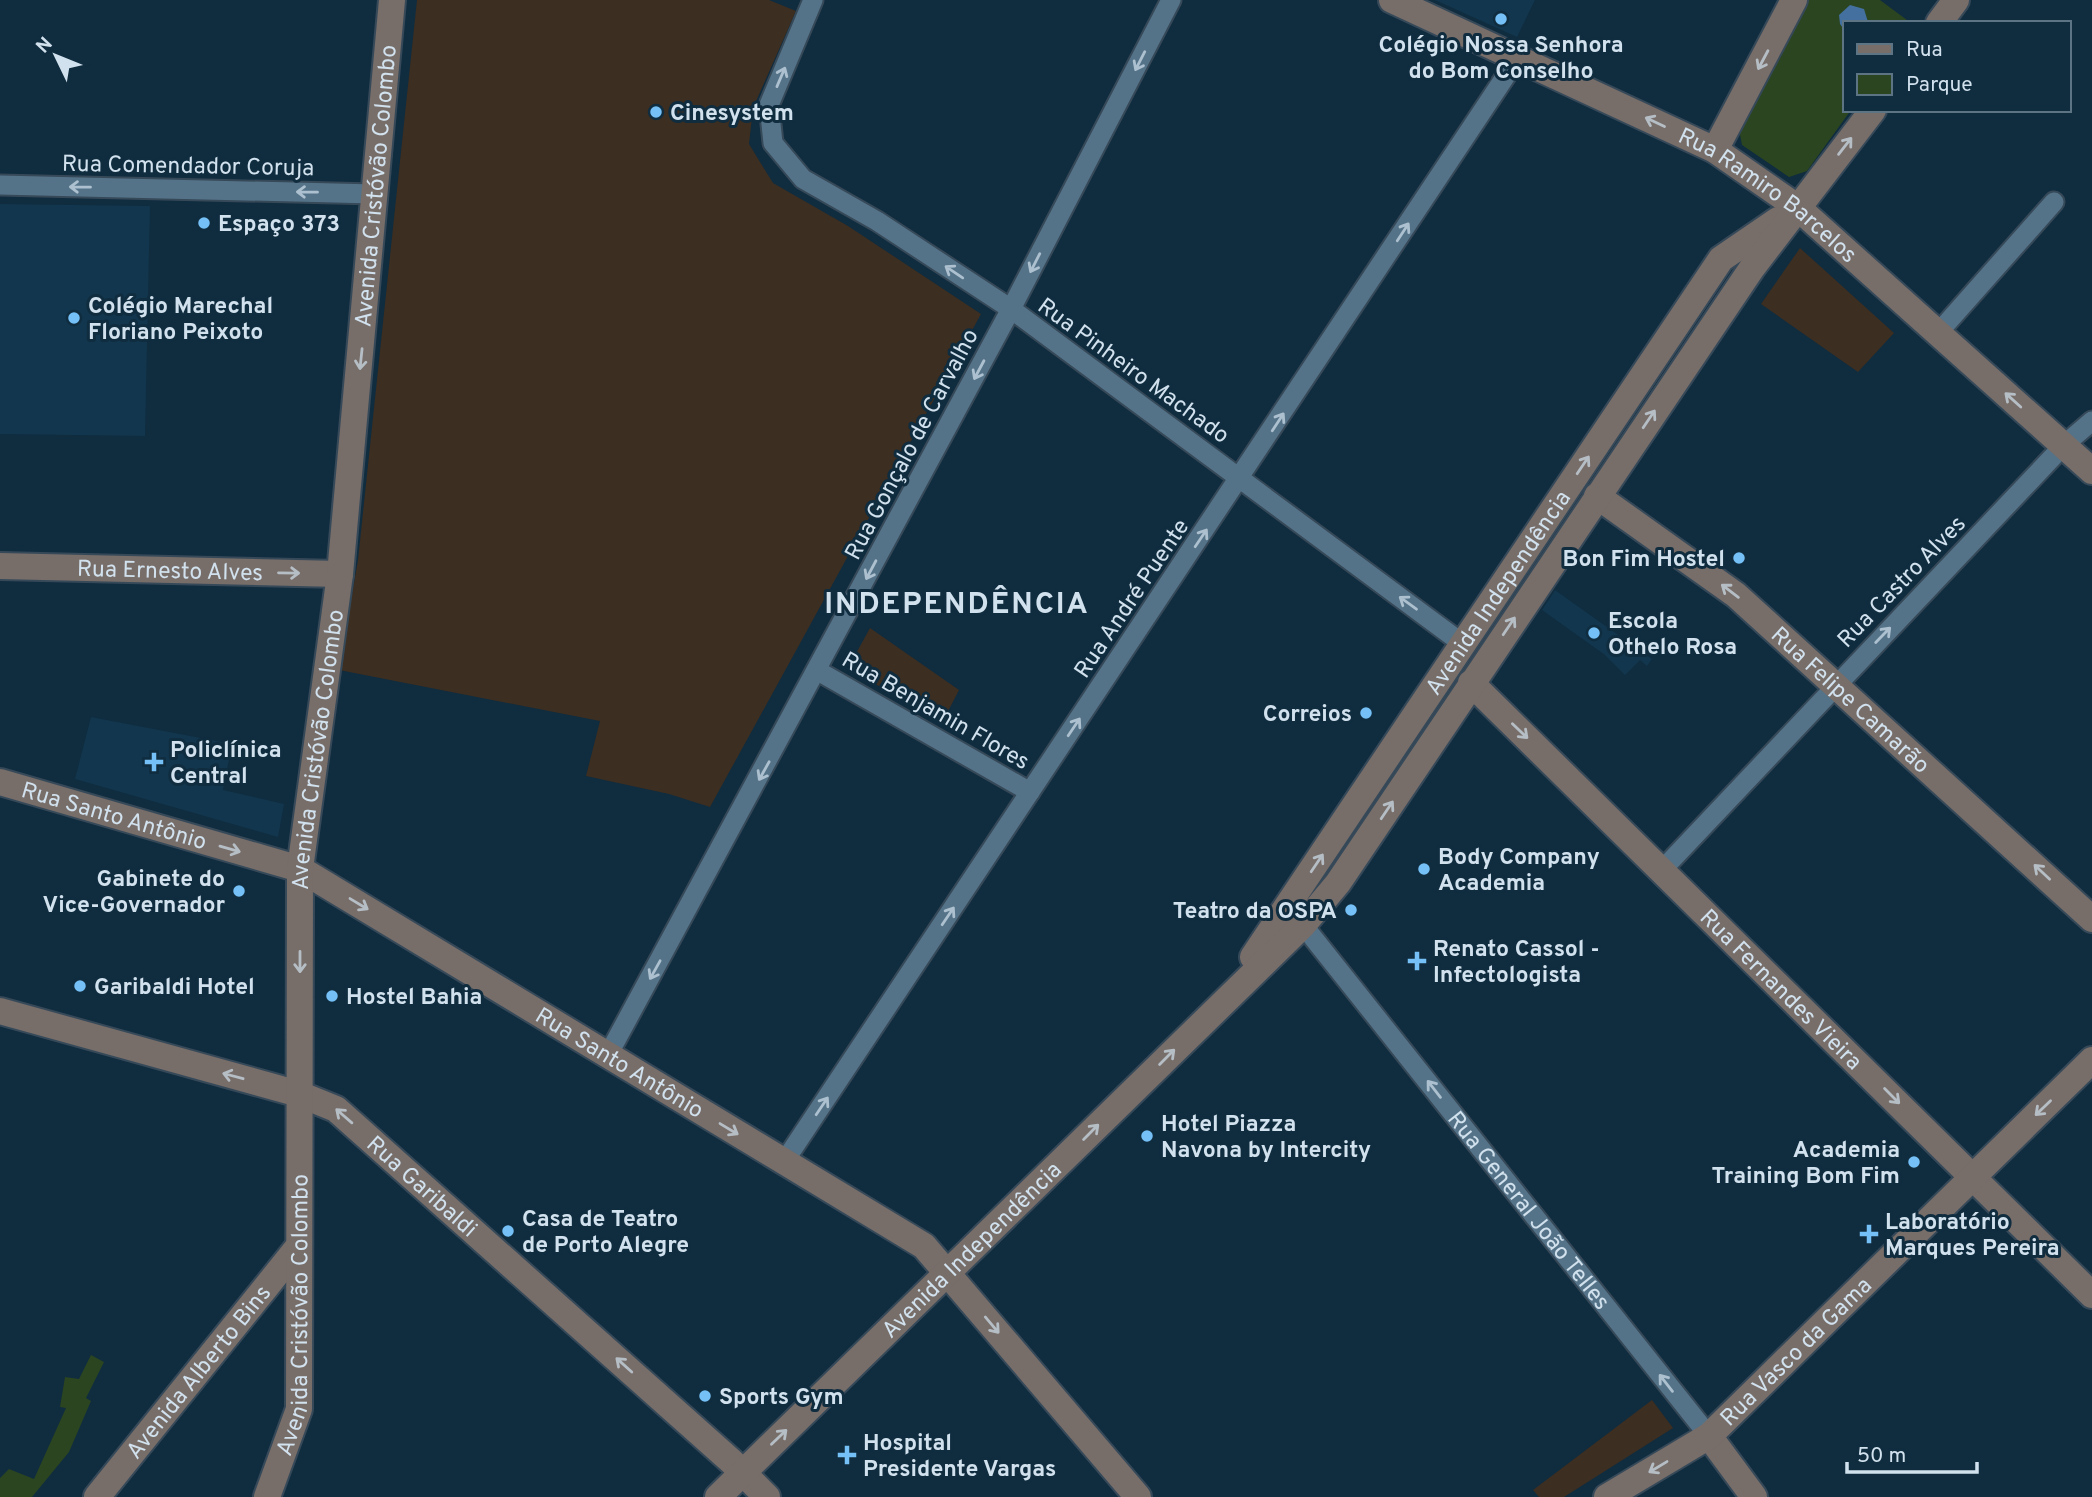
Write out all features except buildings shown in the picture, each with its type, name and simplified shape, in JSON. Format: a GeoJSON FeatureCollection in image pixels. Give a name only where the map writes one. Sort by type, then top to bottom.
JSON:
{"type":"FeatureCollection","features":[{"type":"Feature","properties":{"kind":"street","name":"Avenida Cristóvão Colombo"},"geometry":{"type":"LineString","coordinates":[[267,1497],[299,1409],[300,869],[340,574],[392,0]]}},
{"type":"Feature","properties":{"kind":"street","name":"Rua Pinheiro Machado"},"geometry":{"type":"LineString","coordinates":[[813,0],[769,104],[773,143],[803,179],[877,221],[1011,309],[1463,643]]}},
{"type":"Feature","properties":{"kind":"street","name":"Rua Gonçalo de Carvalho"},"geometry":{"type":"LineString","coordinates":[[608,1055],[818,671],[1011,309],[1171,0]]}},
{"type":"Feature","properties":{"kind":"street","name":"Rua Ramiro Barcelos"},"geometry":{"type":"LineString","coordinates":[[1392,0],[1715,150],[1797,207],[2092,471]]}},
{"type":"Feature","properties":{"kind":"street"},"geometry":{"type":"LineString","coordinates":[[1715,150],[1794,0]]}},
{"type":"Feature","properties":{"kind":"street","name":"Rua André Puente"},"geometry":{"type":"LineString","coordinates":[[784,1162],[1241,479],[1517,60]]}},
{"type":"Feature","properties":{"kind":"street","name":"Avenida Independência"},"geometry":{"type":"LineString","coordinates":[[718,1497],[1223,1000],[1303,925],[1338,883],[1597,496],[1797,207],[1871,112]]}},
{"type":"Feature","properties":{"kind":"street","name":"Rua Ramiro Barcelos"},"geometry":{"type":"LineString","coordinates":[[1728,126],[1727,139],[1734,150],[1784,184],[1797,186],[1817,181]]}},
{"type":"Feature","properties":{"kind":"street","name":"Rua Comendador Coruja"},"geometry":{"type":"LineString","coordinates":[[0,185],[375,194]]}},
{"type":"Feature","properties":{"kind":"street"},"geometry":{"type":"LineString","coordinates":[[1938,333],[2054,202]]}},
{"type":"Feature","properties":{"kind":"street","name":"Avenida Independência"},"geometry":{"type":"LineString","coordinates":[[1223,1000],[1721,259],[1797,207]]}},
{"type":"Feature","properties":{"kind":"street","name":"Rua Castro Alves"},"geometry":{"type":"LineString","coordinates":[[1663,869],[2064,446],[2092,421]]}},
{"type":"Feature","properties":{"kind":"street","name":"Rua Felipe Camarão"},"geometry":{"type":"LineString","coordinates":[[1597,496],[1737,595],[2092,919]]}},
{"type":"Feature","properties":{"kind":"street","name":"Rua Ernesto Alves"},"geometry":{"type":"LineString","coordinates":[[0,566],[340,574]]}},
{"type":"Feature","properties":{"kind":"street","name":"Rua Benjamin Flores"},"geometry":{"type":"LineString","coordinates":[[818,671],[1030,792]]}},
{"type":"Feature","properties":{"kind":"street","name":"Rua Fernandes Vieira"},"geometry":{"type":"LineString","coordinates":[[1471,683],[1663,869],[2092,1295]]}},
{"type":"Feature","properties":{"kind":"street","name":"Rua Santo Antônio"},"geometry":{"type":"LineString","coordinates":[[0,782],[300,869],[924,1247],[1138,1497]]}},
{"type":"Feature","properties":{"kind":"street","name":"Rua General João Telles"},"geometry":{"type":"LineString","coordinates":[[1303,925],[1709,1436],[1754,1497]]}},
{"type":"Feature","properties":{"kind":"street","name":"Rua Garibaldi"},"geometry":{"type":"LineString","coordinates":[[0,1011],[299,1094],[336,1109],[743,1472],[767,1497]]}},
{"type":"Feature","properties":{"kind":"street","name":"Rua Vasco da Gama"},"geometry":{"type":"LineString","coordinates":[[1607,1497],[1709,1436],[2092,1060]]}},
{"type":"Feature","properties":{"kind":"street","name":"Avenida Alberto Bins"},"geometry":{"type":"LineString","coordinates":[[97,1497],[299,1246]]}},
{"type":"Feature","properties":{"kind":"shaded area"},"geometry":{"type":"Polygon","coordinates":[[[417,0],[769,0],[796,11],[753,108],[749,144],[773,183],[848,226],[981,314],[710,807],[669,794],[586,776],[600,721],[339,670],[358,560],[417,0]]]}},
{"type":"Feature","properties":{"kind":"shaded area","name":"Colégio Nossa Senhora do Bom Conselho"},"geometry":{"type":"Polygon","coordinates":[[[1435,0],[1535,0],[1517,37],[1435,0]]]}},
{"type":"Feature","properties":{"kind":"shaded area"},"geometry":{"type":"Polygon","coordinates":[[[1850,5],[1864,9],[1868,21],[1843,21],[1843,28],[1839,15],[1850,5]]]}},
{"type":"Feature","properties":{"kind":"shaded area","name":"Colégio Marechal Floriano Peixoto"},"geometry":{"type":"Polygon","coordinates":[[[0,204],[150,206],[145,436],[0,434],[0,204]]]}},
{"type":"Feature","properties":{"kind":"shaded area"},"geometry":{"type":"Polygon","coordinates":[[[1800,248],[1894,333],[1858,372],[1761,304],[1800,248]]]}},
{"type":"Feature","properties":{"kind":"shaded area","name":"Escola Othelo Rosa"},"geometry":{"type":"Polygon","coordinates":[[[1555,590],[1652,659],[1647,666],[1640,660],[1625,675],[1605,655],[1542,610],[1555,590]]]}},
{"type":"Feature","properties":{"kind":"shaded area"},"geometry":{"type":"Polygon","coordinates":[[[870,628],[959,690],[942,723],[848,668],[870,628]]]}},
{"type":"Feature","properties":{"kind":"shaded area","name":"Policlínica Central"},"geometry":{"type":"Polygon","coordinates":[[[91,717],[232,744],[223,790],[284,804],[278,837],[75,779],[91,717]]]}},
{"type":"Feature","properties":{"kind":"shaded area"},"geometry":{"type":"Polygon","coordinates":[[[1652,1400],[1673,1428],[1564,1497],[1539,1497],[1533,1490],[1652,1400]]]}},
{"type":"Feature","properties":{"kind":"green space"},"geometry":{"type":"Polygon","coordinates":[[[1804,0],[1880,0],[1908,21],[1843,21],[1843,112],[1850,112],[1807,171],[1789,177],[1742,145],[1738,124],[1804,0]]]}},
{"type":"Feature","properties":{"kind":"green space"},"geometry":{"type":"Polygon","coordinates":[[[91,1355],[104,1362],[86,1398],[91,1401],[69,1452],[32,1497],[0,1497],[0,1478],[9,1469],[34,1479],[66,1408],[60,1407],[65,1377],[79,1379],[91,1355]]]}},
{"type":"Feature","properties":{"kind":"place","name":"Colégio Nossa Senhora do Bom Conselho"},"geometry":{"type":"Point","coordinates":[1501,19]}},
{"type":"Feature","properties":{"kind":"place","name":"Cinesystem"},"geometry":{"type":"Point","coordinates":[656,112]}},
{"type":"Feature","properties":{"kind":"place","name":"Espaço 373"},"geometry":{"type":"Point","coordinates":[204,223]}},
{"type":"Feature","properties":{"kind":"place","name":"Colégio Marechal Floriano Peixoto"},"geometry":{"type":"Point","coordinates":[74,318]}},
{"type":"Feature","properties":{"kind":"place","name":"Bon Fim Hostel"},"geometry":{"type":"Point","coordinates":[1739,558]}},
{"type":"Feature","properties":{"kind":"place","name":"Escola Othelo Rosa"},"geometry":{"type":"Point","coordinates":[1594,633]}},
{"type":"Feature","properties":{"kind":"place","name":"Correios"},"geometry":{"type":"Point","coordinates":[1366,713]}},
{"type":"Feature","properties":{"kind":"place","name":"Policlínica Central"},"geometry":{"type":"Point","coordinates":[154,762]}},
{"type":"Feature","properties":{"kind":"place","name":"Body Company Academia"},"geometry":{"type":"Point","coordinates":[1424,869]}},
{"type":"Feature","properties":{"kind":"place","name":"Gabinete do Vice-Governador"},"geometry":{"type":"Point","coordinates":[239,891]}},
{"type":"Feature","properties":{"kind":"place","name":"Teatro da OSPA"},"geometry":{"type":"Point","coordinates":[1351,910]}},
{"type":"Feature","properties":{"kind":"place","name":"Renato Cassol - Infectologista"},"geometry":{"type":"Point","coordinates":[1417,961]}},
{"type":"Feature","properties":{"kind":"place","name":"Garibaldi Hotel"},"geometry":{"type":"Point","coordinates":[80,986]}},
{"type":"Feature","properties":{"kind":"place","name":"Hostel Bahia"},"geometry":{"type":"Point","coordinates":[332,996]}},
{"type":"Feature","properties":{"kind":"place","name":"Hotel Piazza Navona by Intercity"},"geometry":{"type":"Point","coordinates":[1147,1136]}},
{"type":"Feature","properties":{"kind":"place","name":"Academia Training Bom Fim"},"geometry":{"type":"Point","coordinates":[1914,1162]}},
{"type":"Feature","properties":{"kind":"place","name":"Casa de Teatro de Porto Alegre"},"geometry":{"type":"Point","coordinates":[508,1231]}},
{"type":"Feature","properties":{"kind":"place","name":"Laboratório Marques Pereira"},"geometry":{"type":"Point","coordinates":[1869,1234]}},
{"type":"Feature","properties":{"kind":"place","name":"Sports Gym"},"geometry":{"type":"Point","coordinates":[705,1396]}},
{"type":"Feature","properties":{"kind":"place","name":"Hospital Presidente Vargas"},"geometry":{"type":"Point","coordinates":[847,1455]}},
{"type":"Feature","properties":{"kind":"district","name":"INDEPENDÊNCIA"},"geometry":{"type":"Point","coordinates":[957,603]}}]}
